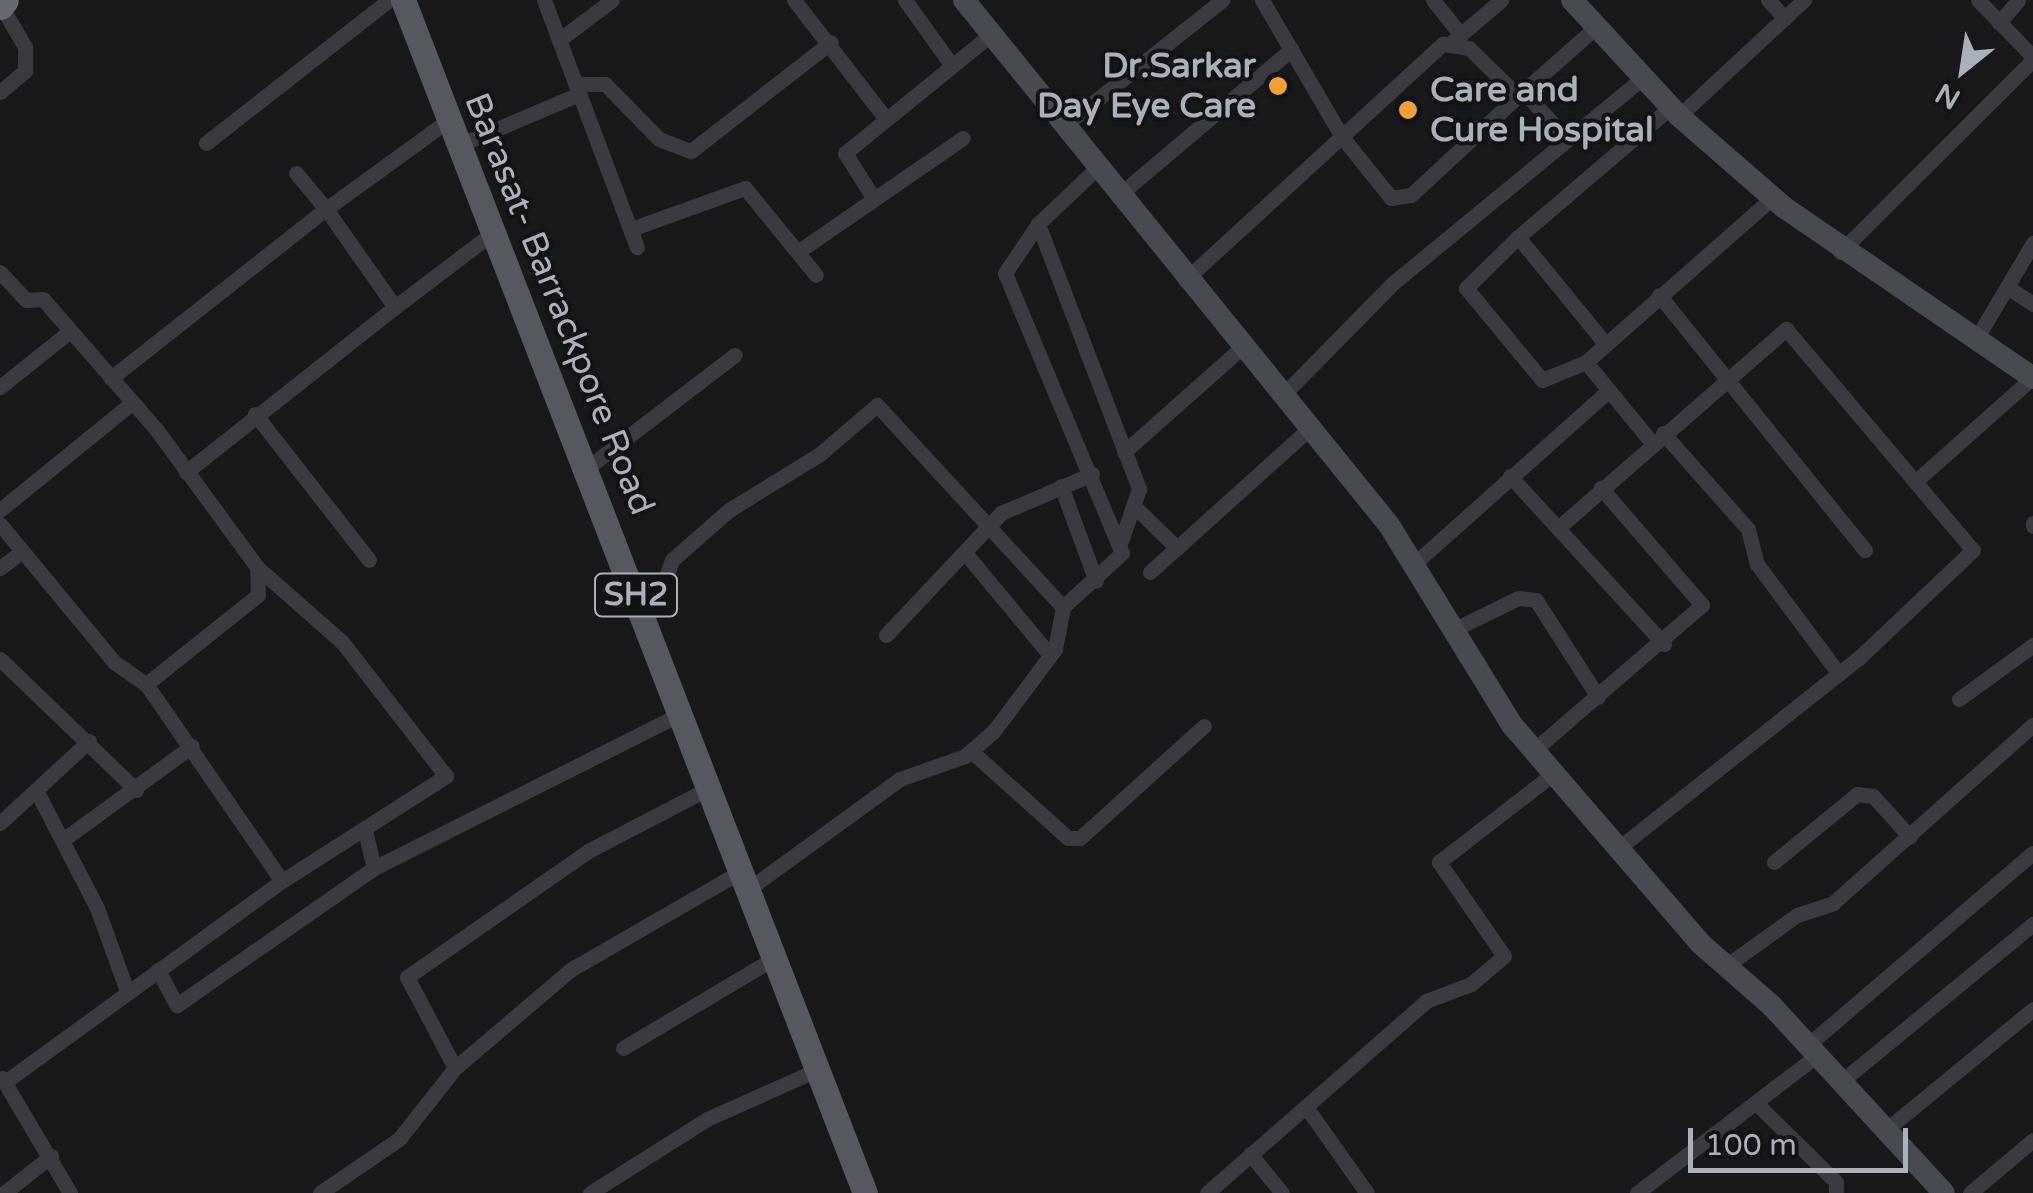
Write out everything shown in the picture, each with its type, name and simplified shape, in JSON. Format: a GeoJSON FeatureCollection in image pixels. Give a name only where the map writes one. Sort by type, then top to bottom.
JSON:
{"type":"FeatureCollection","features":[{"type":"Feature","properties":{"kind":"main road","name":"Barasat- Barrackpore Road"},"geometry":{"type":"LineString","coordinates":[[403,0],[491,234],[638,599],[864,1193]]}},
{"type":"Feature","properties":{"kind":"street"},"geometry":{"type":"LineString","coordinates":[[206,143],[389,0]]}},
{"type":"Feature","properties":{"kind":"street"},"geometry":{"type":"LineString","coordinates":[[544,0],[638,247]]}},
{"type":"Feature","properties":{"kind":"street"},"geometry":{"type":"LineString","coordinates":[[559,40],[612,0]]}},
{"type":"Feature","properties":{"kind":"street"},"geometry":{"type":"LineString","coordinates":[[794,0],[831,42],[886,119]]}},
{"type":"Feature","properties":{"kind":"street"},"geometry":{"type":"LineString","coordinates":[[905,0],[952,66]]}},
{"type":"Feature","properties":{"kind":"street"},"geometry":{"type":"LineString","coordinates":[[964,0],[1414,563],[1534,750],[1726,966],[1844,1080],[1944,1193]]}},
{"type":"Feature","properties":{"kind":"street"},"geometry":{"type":"LineString","coordinates":[[1066,125],[1222,0]]}},
{"type":"Feature","properties":{"kind":"street"},"geometry":{"type":"LineString","coordinates":[[1262,0],[1342,136],[1400,201],[1596,27]]}},
{"type":"Feature","properties":{"kind":"street"},"geometry":{"type":"LineString","coordinates":[[1433,0],[1456,38],[1566,138]]}},
{"type":"Feature","properties":{"kind":"street"},"geometry":{"type":"LineString","coordinates":[[1186,280],[1342,136],[1501,0]]}},
{"type":"Feature","properties":{"kind":"street"},"geometry":{"type":"LineString","coordinates":[[1572,0],[1675,112],[1774,198],[1840,252],[2033,378],[1917,480]]}},
{"type":"Feature","properties":{"kind":"street"},"geometry":{"type":"LineString","coordinates":[[1768,0],[1784,18]]}},
{"type":"Feature","properties":{"kind":"street"},"geometry":{"type":"LineString","coordinates":[[1774,198],[1604,342],[1586,362],[1542,380],[1466,288],[1518,237],[1675,112],[1804,0]]}},
{"type":"Feature","properties":{"kind":"street"},"geometry":{"type":"LineString","coordinates":[[1840,252],[2033,58],[1978,0]]}},
{"type":"Feature","properties":{"kind":"street"},"geometry":{"type":"LineString","coordinates":[[1999,23],[2018,0]]}},
{"type":"Feature","properties":{"kind":"street"},"geometry":{"type":"LineString","coordinates":[[0,92],[25,71],[24,47],[2,3]]}},
{"type":"Feature","properties":{"kind":"street"},"geometry":{"type":"LineString","coordinates":[[874,199],[845,153],[990,35]]}},
{"type":"Feature","properties":{"kind":"street"},"geometry":{"type":"LineString","coordinates":[[457,146],[577,89],[605,84],[659,138],[691,151],[831,42]]}},
{"type":"Feature","properties":{"kind":"street"},"geometry":{"type":"LineString","coordinates":[[1120,195],[1292,49]]}},
{"type":"Feature","properties":{"kind":"street"},"geometry":{"type":"LineString","coordinates":[[1281,397],[1392,283],[1643,78]]}},
{"type":"Feature","properties":{"kind":"street"},"geometry":{"type":"LineString","coordinates":[[111,378],[326,210],[448,121]]}},
{"type":"Feature","properties":{"kind":"street"},"geometry":{"type":"LineString","coordinates":[[798,252],[963,138]]}},
{"type":"Feature","properties":{"kind":"street"},"geometry":{"type":"LineString","coordinates":[[1098,167],[1038,224],[1005,273],[1120,541]]}},
{"type":"Feature","properties":{"kind":"street"},"geometry":{"type":"LineString","coordinates":[[296,173],[395,306]]}},
{"type":"Feature","properties":{"kind":"street"},"geometry":{"type":"LineString","coordinates":[[631,229],[738,186],[754,192],[816,275]]}},
{"type":"Feature","properties":{"kind":"street"},"geometry":{"type":"LineString","coordinates":[[1038,224],[1124,452],[1137,509],[1176,548]]}},
{"type":"Feature","properties":{"kind":"street"},"geometry":{"type":"LineString","coordinates":[[186,472],[255,414],[491,234]]}},
{"type":"Feature","properties":{"kind":"street"},"geometry":{"type":"LineString","coordinates":[[1518,237],[1604,342]]}},
{"type":"Feature","properties":{"kind":"street"},"geometry":{"type":"LineString","coordinates":[[1976,339],[2033,243]]}},
{"type":"Feature","properties":{"kind":"street"},"geometry":{"type":"LineString","coordinates":[[0,272],[26,300],[44,299],[133,402],[257,568],[342,642],[446,776],[282,881],[3,1078],[70,1193]]}},
{"type":"Feature","properties":{"kind":"street"},"geometry":{"type":"LineString","coordinates":[[2007,287],[2033,304]]}},
{"type":"Feature","properties":{"kind":"street"},"geometry":{"type":"LineString","coordinates":[[1659,295],[1865,550]]}},
{"type":"Feature","properties":{"kind":"street"},"geometry":{"type":"LineString","coordinates":[[1558,528],[1725,380],[1794,331],[1973,550],[1839,674],[1620,848]]}},
{"type":"Feature","properties":{"kind":"street"},"geometry":{"type":"LineString","coordinates":[[0,387],[69,332]]}},
{"type":"Feature","properties":{"kind":"street"},"geometry":{"type":"LineString","coordinates":[[1124,452],[1240,349]]}},
{"type":"Feature","properties":{"kind":"street"},"geometry":{"type":"LineString","coordinates":[[586,468],[734,355]]}},
{"type":"Feature","properties":{"kind":"street"},"geometry":{"type":"LineString","coordinates":[[1586,362],[1607,392],[1748,529],[1766,577],[1839,674]]}},
{"type":"Feature","properties":{"kind":"street"},"geometry":{"type":"LineString","coordinates":[[1414,563],[1607,392]]}},
{"type":"Feature","properties":{"kind":"street"},"geometry":{"type":"LineString","coordinates":[[0,510],[133,402]]}},
{"type":"Feature","properties":{"kind":"street"},"geometry":{"type":"LineString","coordinates":[[320,1193],[417,1123],[455,1068],[570,970],[744,881],[900,779],[971,751],[1020,703],[1063,632],[1063,607],[877,405],[820,454],[729,510],[672,560],[663,586],[638,599]]}},
{"type":"Feature","properties":{"kind":"street"},"geometry":{"type":"LineString","coordinates":[[255,414],[369,560]]}},
{"type":"Feature","properties":{"kind":"street"},"geometry":{"type":"LineString","coordinates":[[1150,572],[1309,429]]}},
{"type":"Feature","properties":{"kind":"street"},"geometry":{"type":"LineString","coordinates":[[886,635],[990,524],[1092,474]]}},
{"type":"Feature","properties":{"kind":"street"},"geometry":{"type":"LineString","coordinates":[[1510,476],[1664,644]]}},
{"type":"Feature","properties":{"kind":"street"},"geometry":{"type":"LineString","coordinates":[[1061,486],[1096,581]]}},
{"type":"Feature","properties":{"kind":"street"},"geometry":{"type":"LineString","coordinates":[[1534,750],[1664,644],[1702,605],[1601,488]]}},
{"type":"Feature","properties":{"kind":"street"},"geometry":{"type":"LineString","coordinates":[[1063,607],[1119,560],[1120,541],[1137,509]]}},
{"type":"Feature","properties":{"kind":"street"},"geometry":{"type":"LineString","coordinates":[[0,524],[114,662],[146,684],[282,881]]}},
{"type":"Feature","properties":{"kind":"street"},"geometry":{"type":"LineString","coordinates":[[0,568],[21,552]]}},
{"type":"Feature","properties":{"kind":"street"},"geometry":{"type":"LineString","coordinates":[[966,554],[1049,654]]}},
{"type":"Feature","properties":{"kind":"street"},"geometry":{"type":"LineString","coordinates":[[146,684],[258,595],[257,568]]}},
{"type":"Feature","properties":{"kind":"street"},"geometry":{"type":"LineString","coordinates":[[1457,628],[1518,598],[1536,600],[1598,697]]}},
{"type":"Feature","properties":{"kind":"street"},"geometry":{"type":"LineString","coordinates":[[1959,698],[2033,646]]}},
{"type":"Feature","properties":{"kind":"street"},"geometry":{"type":"LineString","coordinates":[[0,660],[136,790]]}},
{"type":"Feature","properties":{"kind":"street"},"geometry":{"type":"LineString","coordinates":[[158,970],[177,1005],[374,868],[682,713]]}},
{"type":"Feature","properties":{"kind":"street"},"geometry":{"type":"LineString","coordinates":[[1726,966],[1797,914],[1833,903],[2033,725]]}},
{"type":"Feature","properties":{"kind":"street"},"geometry":{"type":"LineString","coordinates":[[971,751],[1068,838],[1080,838],[1204,726]]}},
{"type":"Feature","properties":{"kind":"street"},"geometry":{"type":"LineString","coordinates":[[0,823],[38,796],[88,741]]}},
{"type":"Feature","properties":{"kind":"street"},"geometry":{"type":"LineString","coordinates":[[64,839],[192,746]]}},
{"type":"Feature","properties":{"kind":"street"},"geometry":{"type":"LineString","coordinates":[[1207,1193],[1426,1000],[1470,984],[1504,956],[1439,862],[1554,773]]}},
{"type":"Feature","properties":{"kind":"street"},"geometry":{"type":"LineString","coordinates":[[455,1068],[404,982],[445,942],[626,828],[663,818],[711,788]]}},
{"type":"Feature","properties":{"kind":"street"},"geometry":{"type":"LineString","coordinates":[[1774,862],[1857,794],[1873,796],[1910,837]]}},
{"type":"Feature","properties":{"kind":"street"},"geometry":{"type":"LineString","coordinates":[[38,796],[64,839],[127,990]]}},
{"type":"Feature","properties":{"kind":"street"},"geometry":{"type":"LineString","coordinates":[[364,830],[374,868]]}},
{"type":"Feature","properties":{"kind":"street"},"geometry":{"type":"LineString","coordinates":[[1638,1193],[1756,1103],[2033,852]]}},
{"type":"Feature","properties":{"kind":"street"},"geometry":{"type":"LineString","coordinates":[[1844,1080],[2033,924]]}},
{"type":"Feature","properties":{"kind":"street"},"geometry":{"type":"LineString","coordinates":[[623,1048],[773,960]]}},
{"type":"Feature","properties":{"kind":"street"},"geometry":{"type":"LineString","coordinates":[[1887,1130],[2033,1010]]}},
{"type":"Feature","properties":{"kind":"street"},"geometry":{"type":"LineString","coordinates":[[590,1193],[708,1119],[818,1069]]}},
{"type":"Feature","properties":{"kind":"street"},"geometry":{"type":"LineString","coordinates":[[1756,1103],[1836,1182],[1836,1193]]}},
{"type":"Feature","properties":{"kind":"street"},"geometry":{"type":"LineString","coordinates":[[1306,1107],[1368,1193]]}},
{"type":"Feature","properties":{"kind":"street"},"geometry":{"type":"LineString","coordinates":[[1970,1193],[2033,1140]]}},
{"type":"Feature","properties":{"kind":"street"},"geometry":{"type":"LineString","coordinates":[[1250,1154],[1282,1193]]}},
{"type":"Feature","properties":{"kind":"street"},"geometry":{"type":"LineString","coordinates":[[4,1193],[51,1156]]}},
{"type":"Feature","properties":{"kind":"place","name":"Dr.Sarkar Day Eye Care"},"geometry":{"type":"Point","coordinates":[1278,86]}},
{"type":"Feature","properties":{"kind":"place","name":"Care and Cure Hospital"},"geometry":{"type":"Point","coordinates":[1408,110]}}]}
